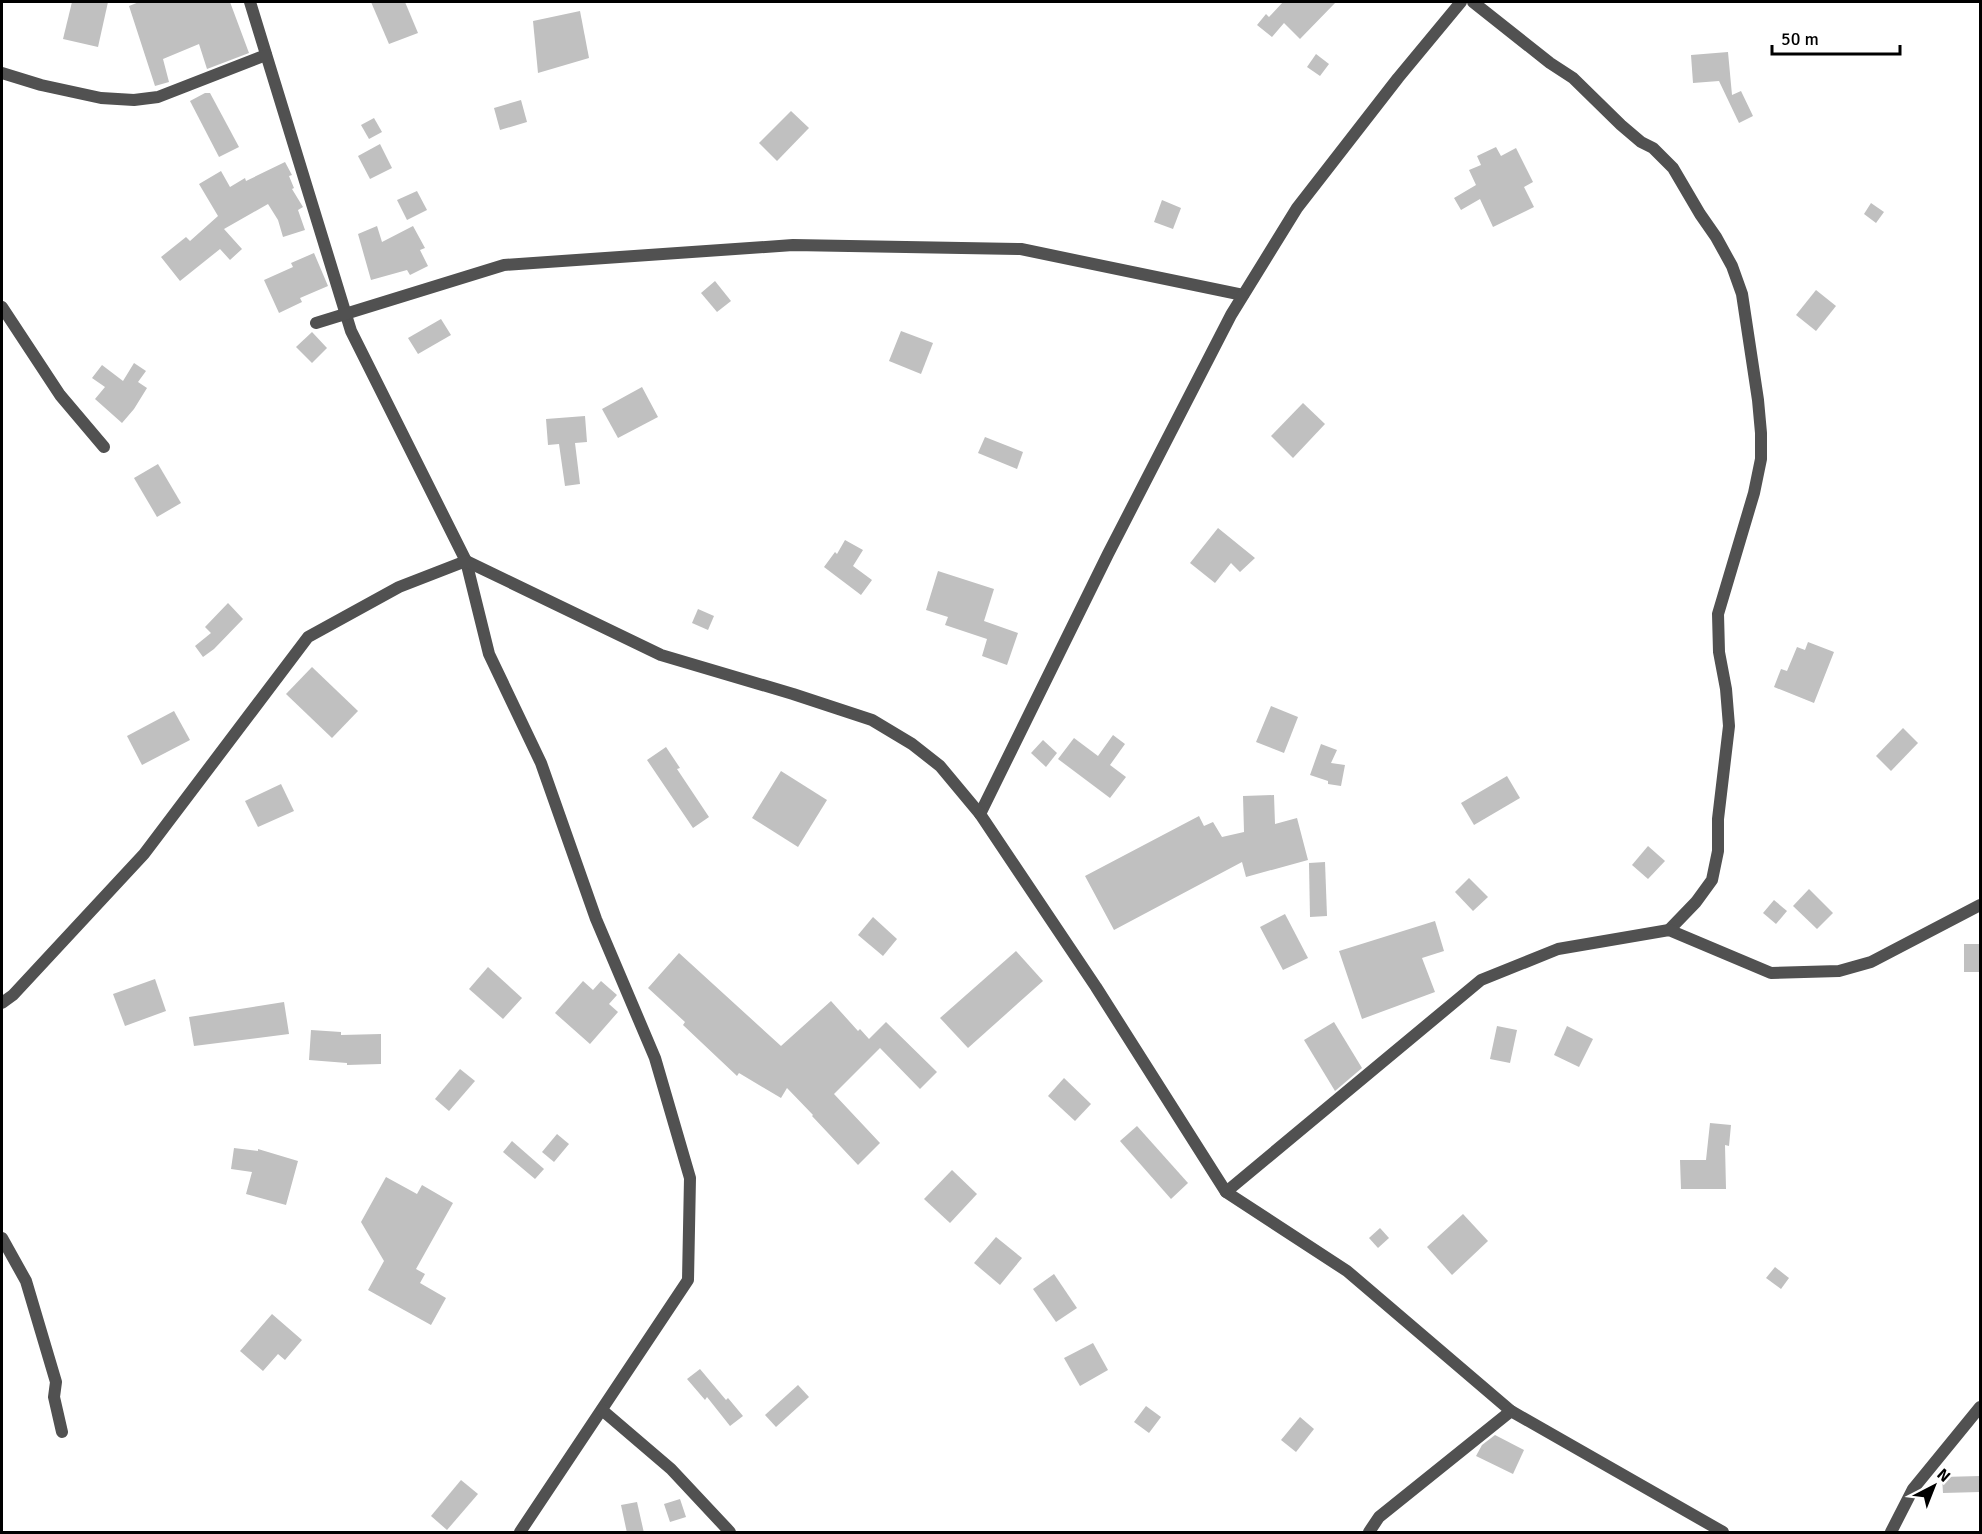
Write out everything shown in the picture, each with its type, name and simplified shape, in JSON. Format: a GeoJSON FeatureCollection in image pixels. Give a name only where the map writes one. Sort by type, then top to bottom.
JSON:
{"type":"FeatureCollection","features":[{"type":"Feature","properties":{"kind":"street"},"geometry":{"type":"LineString","coordinates":[[250,2],[345,314],[466,561],[489,654],[541,764],[596,919],[655,1058],[690,1178],[688,1280],[520,1533]]}},
{"type":"Feature","properties":{"kind":"street"},"geometry":{"type":"LineString","coordinates":[[980,814],[1108,554],[1231,315],[1297,208],[1398,78],[1461,2]]}},
{"type":"Feature","properties":{"kind":"street"},"geometry":{"type":"LineString","coordinates":[[1473,2],[1550,63],[1573,78],[1621,125],[1641,142],[1653,148],[1673,168],[1726,256],[1742,294],[1758,400],[1761,459],[1754,493],[1718,614],[1719,652],[1726,689],[1729,726],[1718,819],[1718,851],[1712,880],[1696,902],[1669,930]]}},
{"type":"Feature","properties":{"kind":"street"},"geometry":{"type":"LineString","coordinates":[[2,73],[41,85],[101,98],[134,100],[158,97],[266,55]]}},
{"type":"Feature","properties":{"kind":"street"},"geometry":{"type":"LineString","coordinates":[[316,323],[504,265],[793,245],[1021,249],[1243,296]]}},
{"type":"Feature","properties":{"kind":"street"},"geometry":{"type":"LineString","coordinates":[[2,307],[60,395],[104,447]]}},
{"type":"Feature","properties":{"kind":"street"},"geometry":{"type":"LineString","coordinates":[[2,1003],[13,995],[144,854],[308,637],[399,587],[466,561],[661,655],[872,720],[912,744],[940,766],[980,814],[1096,987],[1226,1192],[1347,1271],[1510,1411],[1723,1533]]}},
{"type":"Feature","properties":{"kind":"street"},"geometry":{"type":"LineString","coordinates":[[1226,1192],[1481,980],[1558,949],[1669,930],[1771,973],[1839,971],[1871,962],[1980,905]]}},
{"type":"Feature","properties":{"kind":"street"},"geometry":{"type":"LineString","coordinates":[[2,1238],[26,1281],[56,1383],[54,1397],[62,1432]]}},
{"type":"Feature","properties":{"kind":"street"},"geometry":{"type":"LineString","coordinates":[[1891,1533],[1913,1489],[1980,1407]]}},
{"type":"Feature","properties":{"kind":"street"},"geometry":{"type":"LineString","coordinates":[[602,1410],[671,1469],[730,1533]]}},
{"type":"Feature","properties":{"kind":"street"},"geometry":{"type":"LineString","coordinates":[[1369,1533],[1379,1517],[1510,1411]]}},
{"type":"Feature","properties":{"kind":"building"},"geometry":{"type":"Polygon","coordinates":[[[72,2],[108,2],[98,47],[63,39],[72,2]]]}},
{"type":"Feature","properties":{"kind":"building"},"geometry":{"type":"Polygon","coordinates":[[[139,2],[230,2],[249,53],[207,69],[199,44],[163,59],[169,82],[155,86],[129,6],[139,2]]]}},
{"type":"Feature","properties":{"kind":"building"},"geometry":{"type":"Polygon","coordinates":[[[371,2],[405,2],[418,33],[389,44],[371,2]]]}},
{"type":"Feature","properties":{"kind":"building"},"geometry":{"type":"Polygon","coordinates":[[[1283,2],[1336,2],[1300,39],[1284,23],[1272,37],[1257,25],[1266,14],[1269,17],[1283,2]]]}},
{"type":"Feature","properties":{"kind":"building"},"geometry":{"type":"Polygon","coordinates":[[[580,11],[589,58],[538,73],[533,21],[580,11]]]}},
{"type":"Feature","properties":{"kind":"building"},"geometry":{"type":"Polygon","coordinates":[[[1728,52],[1732,95],[1741,91],[1753,116],[1739,123],[1719,81],[1693,83],[1691,55],[1728,52]]]}},
{"type":"Feature","properties":{"kind":"building"},"geometry":{"type":"Polygon","coordinates":[[[1316,54],[1329,64],[1320,76],[1307,67],[1316,54]]]}},
{"type":"Feature","properties":{"kind":"building"},"geometry":{"type":"Polygon","coordinates":[[[205,93],[210,93],[239,147],[219,157],[190,101],[205,93]]]}},
{"type":"Feature","properties":{"kind":"building"},"geometry":{"type":"Polygon","coordinates":[[[521,100],[527,122],[500,130],[494,108],[521,100]]]}},
{"type":"Feature","properties":{"kind":"building"},"geometry":{"type":"Polygon","coordinates":[[[791,111],[809,128],[777,161],[759,143],[791,111]]]}},
{"type":"Feature","properties":{"kind":"building"},"geometry":{"type":"Polygon","coordinates":[[[374,118],[382,132],[369,139],[361,125],[374,118]]]}},
{"type":"Feature","properties":{"kind":"building"},"geometry":{"type":"Polygon","coordinates":[[[380,144],[392,168],[370,179],[358,156],[380,144]]]}},
{"type":"Feature","properties":{"kind":"building"},"geometry":{"type":"Polygon","coordinates":[[[1496,147],[1501,156],[1516,148],[1533,182],[1524,187],[1534,207],[1493,227],[1480,199],[1461,210],[1454,198],[1476,185],[1469,170],[1481,165],[1477,156],[1496,147]]]}},
{"type":"Feature","properties":{"kind":"building"},"geometry":{"type":"Polygon","coordinates":[[[285,162],[292,175],[289,176],[294,188],[292,189],[303,207],[298,210],[305,230],[283,237],[278,220],[268,204],[224,229],[242,249],[230,260],[220,249],[180,281],[161,257],[186,237],[190,241],[218,216],[199,184],[221,171],[230,187],[245,178],[246,181],[285,162]]]}},
{"type":"Feature","properties":{"kind":"building"},"geometry":{"type":"Polygon","coordinates":[[[417,191],[427,210],[407,220],[397,200],[417,191]]]}},
{"type":"Feature","properties":{"kind":"building"},"geometry":{"type":"Polygon","coordinates":[[[1162,200],[1181,208],[1173,229],[1154,222],[1162,200]]]}},
{"type":"Feature","properties":{"kind":"building"},"geometry":{"type":"Polygon","coordinates":[[[1871,203],[1884,212],[1876,223],[1864,214],[1871,203]]]}},
{"type":"Feature","properties":{"kind":"building"},"geometry":{"type":"Polygon","coordinates":[[[377,226],[382,242],[413,226],[425,248],[420,250],[428,266],[410,275],[407,270],[371,280],[358,234],[377,226]]]}},
{"type":"Feature","properties":{"kind":"building"},"geometry":{"type":"Polygon","coordinates":[[[314,253],[328,286],[300,298],[302,302],[279,313],[264,280],[293,267],[291,263],[314,253]]]}},
{"type":"Feature","properties":{"kind":"building"},"geometry":{"type":"Polygon","coordinates":[[[715,281],[731,301],[717,312],[701,293],[715,281]]]}},
{"type":"Feature","properties":{"kind":"building"},"geometry":{"type":"Polygon","coordinates":[[[1816,290],[1836,306],[1816,331],[1796,315],[1816,290]]]}},
{"type":"Feature","properties":{"kind":"building"},"geometry":{"type":"Polygon","coordinates":[[[441,319],[451,335],[418,354],[408,338],[441,319]]]}},
{"type":"Feature","properties":{"kind":"building"},"geometry":{"type":"Polygon","coordinates":[[[901,331],[933,343],[921,374],[889,361],[901,331]]]}},
{"type":"Feature","properties":{"kind":"building"},"geometry":{"type":"Polygon","coordinates":[[[312,332],[327,348],[312,363],[296,347],[312,332]]]}},
{"type":"Feature","properties":{"kind":"building"},"geometry":{"type":"Polygon","coordinates":[[[134,363],[146,371],[138,382],[147,388],[122,423],[95,399],[105,387],[92,378],[102,365],[123,381],[134,363]]]}},
{"type":"Feature","properties":{"kind":"building"},"geometry":{"type":"Polygon","coordinates":[[[642,387],[658,417],[618,438],[602,409],[642,387]]]}},
{"type":"Feature","properties":{"kind":"building"},"geometry":{"type":"Polygon","coordinates":[[[1303,403],[1325,424],[1293,458],[1271,436],[1303,403]]]}},
{"type":"Feature","properties":{"kind":"building"},"geometry":{"type":"Polygon","coordinates":[[[585,416],[587,442],[575,443],[580,484],[565,486],[559,444],[548,445],[546,419],[585,416]]]}},
{"type":"Feature","properties":{"kind":"building"},"geometry":{"type":"Polygon","coordinates":[[[985,437],[1023,452],[1017,469],[978,453],[985,437]]]}},
{"type":"Feature","properties":{"kind":"building"},"geometry":{"type":"Polygon","coordinates":[[[158,464],[181,503],[157,517],[134,478],[158,464]]]}},
{"type":"Feature","properties":{"kind":"building"},"geometry":{"type":"Polygon","coordinates":[[[1218,528],[1255,558],[1240,572],[1231,563],[1215,583],[1190,563],[1218,528]]]}},
{"type":"Feature","properties":{"kind":"building"},"geometry":{"type":"Polygon","coordinates":[[[845,540],[863,550],[853,566],[872,580],[861,595],[824,567],[835,552],[837,554],[845,540]]]}},
{"type":"Feature","properties":{"kind":"building"},"geometry":{"type":"Polygon","coordinates":[[[938,571],[994,589],[984,621],[1018,633],[1007,665],[982,656],[987,639],[945,625],[948,617],[926,610],[938,571]]]}},
{"type":"Feature","properties":{"kind":"building"},"geometry":{"type":"Polygon","coordinates":[[[228,603],[243,619],[203,657],[195,646],[211,633],[205,627],[228,603]]]}},
{"type":"Feature","properties":{"kind":"building"},"geometry":{"type":"Polygon","coordinates":[[[698,609],[714,616],[708,630],[692,623],[698,609]]]}},
{"type":"Feature","properties":{"kind":"building"},"geometry":{"type":"Polygon","coordinates":[[[1808,642],[1834,652],[1814,703],[1774,687],[1781,669],[1787,671],[1797,647],[1805,650],[1808,642]]]}},
{"type":"Feature","properties":{"kind":"building"},"geometry":{"type":"Polygon","coordinates":[[[312,667],[358,711],[332,738],[286,694],[312,667]]]}},
{"type":"Feature","properties":{"kind":"building"},"geometry":{"type":"Polygon","coordinates":[[[1271,706],[1298,717],[1284,753],[1256,742],[1271,706]]]}},
{"type":"Feature","properties":{"kind":"building"},"geometry":{"type":"Polygon","coordinates":[[[174,711],[190,740],[142,765],[127,736],[174,711]]]}},
{"type":"Feature","properties":{"kind":"building"},"geometry":{"type":"Polygon","coordinates":[[[1903,728],[1918,743],[1891,771],[1876,756],[1903,728]]]}},
{"type":"Feature","properties":{"kind":"building"},"geometry":{"type":"Polygon","coordinates":[[[1113,735],[1125,744],[1110,765],[1126,777],[1110,798],[1058,759],[1074,738],[1098,756],[1113,735]]]}},
{"type":"Feature","properties":{"kind":"building"},"geometry":{"type":"Polygon","coordinates":[[[1043,740],[1057,753],[1046,767],[1031,753],[1043,740]]]}},
{"type":"Feature","properties":{"kind":"building"},"geometry":{"type":"Polygon","coordinates":[[[1321,744],[1337,750],[1331,763],[1345,765],[1341,786],[1328,784],[1328,781],[1310,775],[1321,744]]]}},
{"type":"Feature","properties":{"kind":"building"},"geometry":{"type":"Polygon","coordinates":[[[666,747],[680,768],[677,769],[709,817],[693,828],[647,760],[666,747]]]}},
{"type":"Feature","properties":{"kind":"building"},"geometry":{"type":"Polygon","coordinates":[[[781,771],[827,800],[798,847],[752,818],[781,771]]]}},
{"type":"Feature","properties":{"kind":"building"},"geometry":{"type":"Polygon","coordinates":[[[1507,776],[1520,798],[1474,825],[1461,803],[1507,776]]]}},
{"type":"Feature","properties":{"kind":"building"},"geometry":{"type":"Polygon","coordinates":[[[281,784],[294,811],[258,827],[245,801],[281,784]]]}},
{"type":"Feature","properties":{"kind":"building"},"geometry":{"type":"Polygon","coordinates":[[[1274,795],[1275,824],[1297,818],[1308,860],[1246,877],[1242,862],[1114,930],[1085,876],[1199,816],[1204,826],[1213,822],[1222,837],[1244,832],[1243,796],[1274,795]]]}},
{"type":"Feature","properties":{"kind":"building"},"geometry":{"type":"Polygon","coordinates":[[[1648,846],[1665,861],[1648,879],[1632,865],[1648,846]]]}},
{"type":"Feature","properties":{"kind":"building"},"geometry":{"type":"Polygon","coordinates":[[[1325,862],[1327,916],[1310,917],[1309,863],[1325,862]]]}},
{"type":"Feature","properties":{"kind":"building"},"geometry":{"type":"Polygon","coordinates":[[[1469,878],[1488,897],[1473,911],[1455,892],[1469,878]]]}},
{"type":"Feature","properties":{"kind":"building"},"geometry":{"type":"Polygon","coordinates":[[[1809,889],[1833,913],[1817,929],[1793,906],[1809,889]]]}},
{"type":"Feature","properties":{"kind":"building"},"geometry":{"type":"Polygon","coordinates":[[[1774,900],[1787,911],[1776,924],[1763,913],[1774,900]]]}},
{"type":"Feature","properties":{"kind":"building"},"geometry":{"type":"Polygon","coordinates":[[[1285,914],[1308,958],[1283,970],[1260,927],[1285,914]]]}},
{"type":"Feature","properties":{"kind":"building"},"geometry":{"type":"Polygon","coordinates":[[[873,917],[897,939],[883,956],[858,935],[873,917]]]}},
{"type":"Feature","properties":{"kind":"building"},"geometry":{"type":"Polygon","coordinates":[[[1435,921],[1444,951],[1422,958],[1435,992],[1362,1019],[1339,951],[1435,921]]]}},
{"type":"Feature","properties":{"kind":"building"},"geometry":{"type":"Polygon","coordinates":[[[1964,944],[1980,944],[1980,972],[1964,972],[1964,944]]]}},
{"type":"Feature","properties":{"kind":"building"},"geometry":{"type":"Polygon","coordinates":[[[1016,951],[1043,981],[968,1048],[940,1018],[1016,951]]]}},
{"type":"Feature","properties":{"kind":"building"},"geometry":{"type":"Polygon","coordinates":[[[679,953],[781,1046],[831,1001],[858,1031],[860,1029],[869,1039],[886,1022],[937,1072],[920,1089],[880,1048],[834,1094],[880,1143],[858,1165],[787,1088],[781,1098],[739,1073],[737,1076],[683,1025],[685,1022],[648,988],[679,953]]]}},
{"type":"Feature","properties":{"kind":"building"},"geometry":{"type":"Polygon","coordinates":[[[488,967],[522,998],[503,1019],[469,989],[488,967]]]}},
{"type":"Feature","properties":{"kind":"building"},"geometry":{"type":"Polygon","coordinates":[[[155,979],[166,1011],[125,1026],[113,994],[155,979]]]}},
{"type":"Feature","properties":{"kind":"building"},"geometry":{"type":"Polygon","coordinates":[[[583,981],[593,990],[601,981],[617,995],[609,1004],[618,1012],[590,1044],[555,1013],[583,981]]]}},
{"type":"Feature","properties":{"kind":"building"},"geometry":{"type":"Polygon","coordinates":[[[284,1002],[289,1034],[194,1046],[189,1017],[284,1002]]]}},
{"type":"Feature","properties":{"kind":"building"},"geometry":{"type":"Polygon","coordinates":[[[1334,1022],[1362,1068],[1335,1091],[1304,1040],[1334,1022]]]}},
{"type":"Feature","properties":{"kind":"building"},"geometry":{"type":"Polygon","coordinates":[[[1497,1026],[1517,1030],[1510,1063],[1490,1059],[1497,1026]]]}},
{"type":"Feature","properties":{"kind":"building"},"geometry":{"type":"Polygon","coordinates":[[[1567,1026],[1593,1039],[1579,1067],[1554,1055],[1567,1026]]]}},
{"type":"Feature","properties":{"kind":"building"},"geometry":{"type":"Polygon","coordinates":[[[311,1030],[341,1032],[341,1035],[381,1034],[381,1064],[347,1065],[347,1063],[309,1060],[311,1030]]]}},
{"type":"Feature","properties":{"kind":"building"},"geometry":{"type":"Polygon","coordinates":[[[460,1069],[475,1081],[449,1111],[435,1099],[460,1069]]]}},
{"type":"Feature","properties":{"kind":"building"},"geometry":{"type":"Polygon","coordinates":[[[1064,1078],[1091,1104],[1075,1121],[1048,1096],[1064,1078]]]}},
{"type":"Feature","properties":{"kind":"building"},"geometry":{"type":"Polygon","coordinates":[[[1710,1123],[1731,1125],[1729,1146],[1725,1145],[1726,1189],[1681,1189],[1680,1160],[1706,1160],[1710,1123]]]}},
{"type":"Feature","properties":{"kind":"building"},"geometry":{"type":"Polygon","coordinates":[[[1137,1126],[1188,1183],[1171,1199],[1120,1141],[1137,1126]]]}},
{"type":"Feature","properties":{"kind":"building"},"geometry":{"type":"Polygon","coordinates":[[[557,1134],[569,1144],[554,1162],[542,1152],[557,1134]]]}},
{"type":"Feature","properties":{"kind":"building"},"geometry":{"type":"Polygon","coordinates":[[[512,1141],[544,1169],[535,1179],[503,1152],[512,1141]]]}},
{"type":"Feature","properties":{"kind":"building"},"geometry":{"type":"Polygon","coordinates":[[[234,1148],[258,1151],[258,1149],[298,1161],[286,1205],[246,1194],[252,1172],[231,1169],[234,1148]]]}},
{"type":"Feature","properties":{"kind":"building"},"geometry":{"type":"Polygon","coordinates":[[[952,1170],[977,1194],[950,1223],[924,1199],[952,1170]]]}},
{"type":"Feature","properties":{"kind":"building"},"geometry":{"type":"Polygon","coordinates":[[[386,1177],[417,1194],[422,1185],[453,1203],[416,1269],[425,1274],[420,1283],[446,1298],[431,1325],[368,1290],[384,1261],[361,1222],[386,1177]]]}},
{"type":"Feature","properties":{"kind":"building"},"geometry":{"type":"Polygon","coordinates":[[[1463,1214],[1488,1241],[1452,1275],[1427,1247],[1463,1214]]]}},
{"type":"Feature","properties":{"kind":"building"},"geometry":{"type":"Polygon","coordinates":[[[1380,1228],[1389,1238],[1378,1248],[1369,1238],[1380,1228]]]}},
{"type":"Feature","properties":{"kind":"building"},"geometry":{"type":"Polygon","coordinates":[[[996,1237],[1022,1258],[1000,1285],[974,1263],[996,1237]]]}},
{"type":"Feature","properties":{"kind":"building"},"geometry":{"type":"Polygon","coordinates":[[[1775,1267],[1789,1278],[1781,1289],[1766,1278],[1775,1267]]]}},
{"type":"Feature","properties":{"kind":"building"},"geometry":{"type":"Polygon","coordinates":[[[1054,1274],[1077,1308],[1056,1322],[1033,1289],[1054,1274]]]}},
{"type":"Feature","properties":{"kind":"building"},"geometry":{"type":"Polygon","coordinates":[[[272,1314],[302,1340],[285,1360],[278,1354],[263,1371],[240,1351],[272,1314]]]}},
{"type":"Feature","properties":{"kind":"building"},"geometry":{"type":"Polygon","coordinates":[[[1093,1343],[1108,1370],[1080,1386],[1064,1358],[1093,1343]]]}},
{"type":"Feature","properties":{"kind":"building"},"geometry":{"type":"Polygon","coordinates":[[[700,1369],[743,1416],[730,1426],[707,1397],[705,1400],[687,1379],[700,1369]]]}},
{"type":"Feature","properties":{"kind":"building"},"geometry":{"type":"Polygon","coordinates":[[[798,1385],[809,1397],[776,1427],[765,1415],[798,1385]]]}},
{"type":"Feature","properties":{"kind":"building"},"geometry":{"type":"Polygon","coordinates":[[[1146,1406],[1161,1417],[1149,1433],[1134,1422],[1146,1406]]]}},
{"type":"Feature","properties":{"kind":"building"},"geometry":{"type":"Polygon","coordinates":[[[1300,1417],[1314,1429],[1296,1452],[1281,1440],[1300,1417]]]}},
{"type":"Feature","properties":{"kind":"building"},"geometry":{"type":"Polygon","coordinates":[[[1495,1435],[1524,1450],[1513,1474],[1476,1456],[1482,1445],[1495,1435]]]}},
{"type":"Feature","properties":{"kind":"building"},"geometry":{"type":"Polygon","coordinates":[[[1980,1476],[1980,1492],[1943,1493],[1942,1477],[1980,1476]]]}},
{"type":"Feature","properties":{"kind":"building"},"geometry":{"type":"Polygon","coordinates":[[[461,1480],[478,1494],[447,1530],[431,1516],[461,1480]]]}},
{"type":"Feature","properties":{"kind":"building"},"geometry":{"type":"Polygon","coordinates":[[[680,1499],[686,1517],[670,1522],[664,1504],[680,1499]]]}},
{"type":"Feature","properties":{"kind":"building"},"geometry":{"type":"Polygon","coordinates":[[[637,1502],[644,1533],[627,1533],[621,1505],[637,1502]]]}}]}
